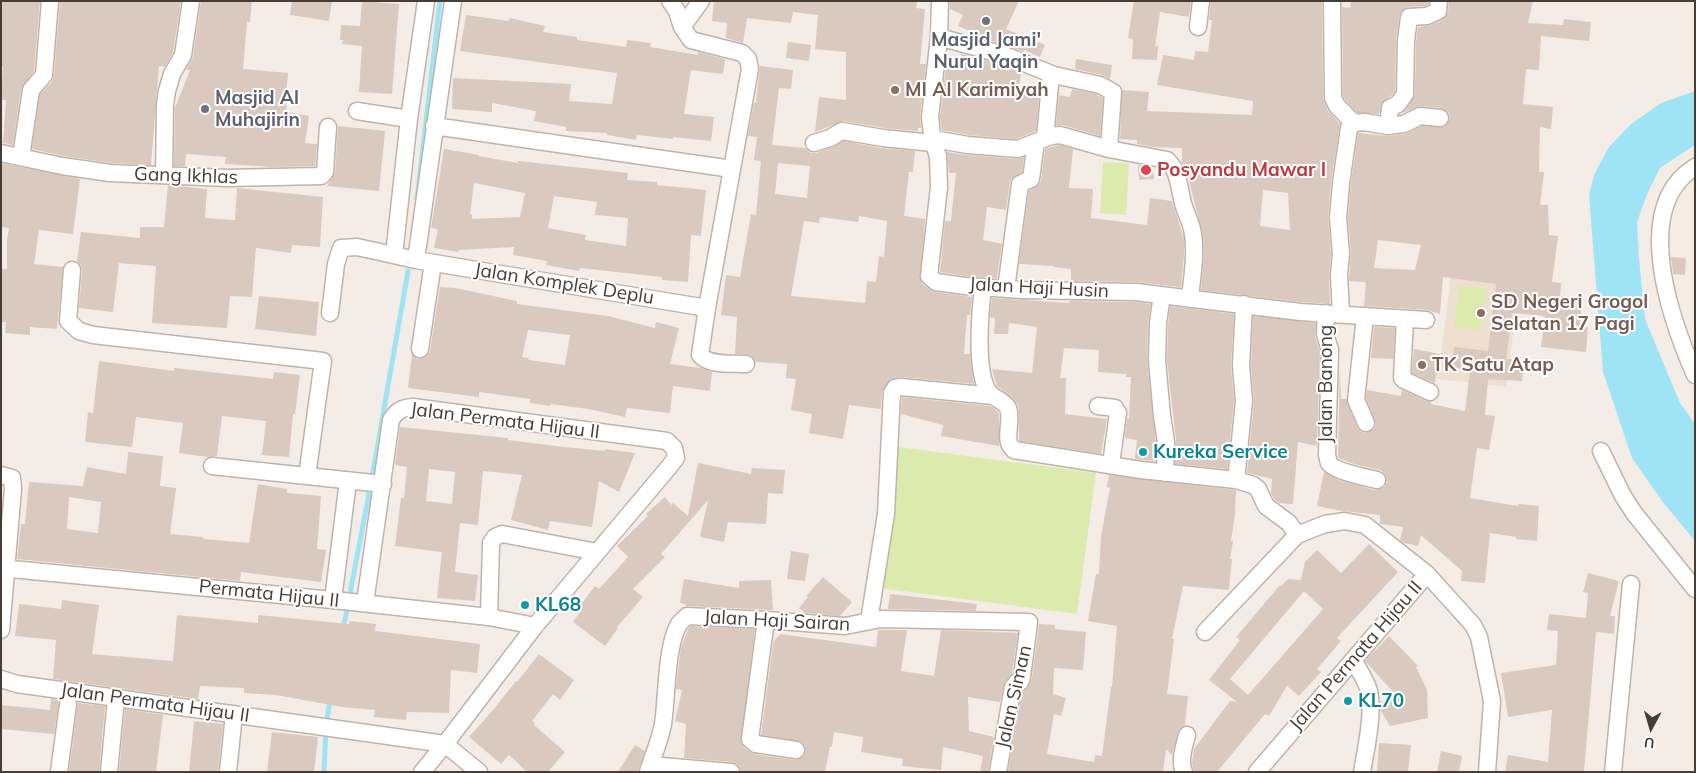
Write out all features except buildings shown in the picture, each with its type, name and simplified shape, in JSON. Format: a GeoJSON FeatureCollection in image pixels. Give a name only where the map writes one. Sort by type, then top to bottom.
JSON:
{"type":"FeatureCollection","features":[{"type":"Feature","properties":{"kind":"street"},"geometry":{"type":"LineString","coordinates":[[21,157],[31,90],[44,75],[50,1]]}},
{"type":"Feature","properties":{"kind":"street"},"geometry":{"type":"LineString","coordinates":[[164,175],[168,86],[172,74],[183,55],[191,1]]}},
{"type":"Feature","properties":{"kind":"street"},"geometry":{"type":"LineString","coordinates":[[394,255],[409,119],[426,1]]}},
{"type":"Feature","properties":{"kind":"street"},"geometry":{"type":"LineString","coordinates":[[416,260],[453,1]]}},
{"type":"Feature","properties":{"kind":"street"},"geometry":{"type":"LineString","coordinates":[[670,1],[678,11],[682,27],[692,40],[742,52],[748,59],[750,69],[700,355],[709,362],[746,364]]}},
{"type":"Feature","properties":{"kind":"street"},"geometry":{"type":"LineString","coordinates":[[682,27],[701,1]]}},
{"type":"Feature","properties":{"kind":"street","name":"Jalan Haji Husin"},"geometry":{"type":"LineString","coordinates":[[940,1],[931,102],[931,129],[938,156],[939,187],[929,276],[936,282],[1006,289],[1136,292],[1334,314],[1426,320]]}},
{"type":"Feature","properties":{"kind":"street"},"geometry":{"type":"LineString","coordinates":[[1198,27],[1201,1]]}},
{"type":"Feature","properties":{"kind":"street"},"geometry":{"type":"LineString","coordinates":[[1332,1],[1333,98],[1337,106],[1354,123]]}},
{"type":"Feature","properties":{"kind":"street"},"geometry":{"type":"LineString","coordinates":[[1388,126],[1390,108],[1398,104],[1405,94],[1406,41],[1409,17],[1427,16],[1438,10],[1439,1]]}},
{"type":"Feature","properties":{"kind":"street"},"geometry":{"type":"LineString","coordinates":[[938,37],[1004,55],[1051,74],[1100,86],[1113,92],[1109,149]]}},
{"type":"Feature","properties":{"kind":"street"},"geometry":{"type":"LineString","coordinates":[[1006,289],[1020,184],[1031,180],[1051,74]]}},
{"type":"Feature","properties":{"kind":"street"},"geometry":{"type":"LineString","coordinates":[[357,111],[409,119]]}},
{"type":"Feature","properties":{"kind":"street"},"geometry":{"type":"LineString","coordinates":[[1334,314],[1341,254],[1338,218],[1349,128],[1354,123],[1364,122],[1388,126],[1404,124],[1420,116],[1440,118]]}},
{"type":"Feature","properties":{"kind":"street"},"geometry":{"type":"LineString","coordinates":[[434,126],[732,169]]}},
{"type":"Feature","properties":{"kind":"street","name":"Gang Ikhlas"},"geometry":{"type":"LineString","coordinates":[[1,153],[62,166],[110,173],[227,178],[321,176],[325,172],[328,127]]}},
{"type":"Feature","properties":{"kind":"street"},"geometry":{"type":"LineString","coordinates":[[814,143],[830,138],[842,131],[883,138],[1023,148],[1040,140],[1060,135],[1109,149],[1167,160],[1172,165],[1193,237],[1190,298]]}},
{"type":"Feature","properties":{"kind":"street"},"geometry":{"type":"LineString","coordinates":[[1694,373],[1676,324],[1664,282],[1659,232],[1671,190],[1684,174],[1695,167]]}},
{"type":"Feature","properties":{"kind":"street","name":"Jalan Komplek Deplu"},"geometry":{"type":"LineString","coordinates":[[330,313],[336,264],[342,248],[357,247],[416,260],[708,308]]}},
{"type":"Feature","properties":{"kind":"street"},"geometry":{"type":"LineString","coordinates":[[420,349],[433,262]]}},
{"type":"Feature","properties":{"kind":"street"},"geometry":{"type":"LineString","coordinates":[[72,270],[68,321],[79,331],[93,335],[323,360],[307,476]]}},
{"type":"Feature","properties":{"kind":"street"},"geometry":{"type":"LineString","coordinates":[[983,287],[981,306],[982,369],[988,393],[1002,401],[1008,408],[1010,423],[1009,443],[1014,450],[1165,473],[1236,480],[1253,484],[1258,489],[1266,506],[1288,524],[1297,535]]}},
{"type":"Feature","properties":{"kind":"street"},"geometry":{"type":"LineString","coordinates":[[1162,295],[1158,323],[1157,361],[1166,442],[1165,473]]}},
{"type":"Feature","properties":{"kind":"street"},"geometry":{"type":"LineString","coordinates":[[1236,480],[1244,401],[1241,366],[1244,304]]}},
{"type":"Feature","properties":{"kind":"street","name":"Jalan Banong"},"geometry":{"type":"LineString","coordinates":[[1334,314],[1325,334],[1330,350],[1327,455],[1329,463],[1352,474],[1377,480]]}},
{"type":"Feature","properties":{"kind":"street"},"geometry":{"type":"LineString","coordinates":[[1365,316],[1356,400],[1366,423]]}},
{"type":"Feature","properties":{"kind":"street"},"geometry":{"type":"LineString","coordinates":[[1405,318],[1402,378],[1430,392]]}},
{"type":"Feature","properties":{"kind":"street"},"geometry":{"type":"LineString","coordinates":[[869,621],[886,514],[892,393],[895,388],[901,387],[994,396]]}},
{"type":"Feature","properties":{"kind":"street"},"geometry":{"type":"LineString","coordinates":[[1098,406],[1114,408],[1118,413],[1109,464]]}},
{"type":"Feature","properties":{"kind":"street","name":"Jalan Permata Hijau II"},"geometry":{"type":"LineString","coordinates":[[365,604],[391,420],[396,412],[403,408],[413,407],[667,441],[674,448],[676,458],[535,626],[422,772]]}},
{"type":"Feature","properties":{"kind":"street"},"geometry":{"type":"LineString","coordinates":[[1602,451],[1623,496],[1634,513],[1695,589]]}},
{"type":"Feature","properties":{"kind":"street"},"geometry":{"type":"LineString","coordinates":[[212,466],[383,484]]}},
{"type":"Feature","properties":{"kind":"street"},"geometry":{"type":"LineString","coordinates":[[1,475],[12,478],[13,490],[3,568],[1,630]]}},
{"type":"Feature","properties":{"kind":"street"},"geometry":{"type":"LineString","coordinates":[[333,600],[348,481]]}},
{"type":"Feature","properties":{"kind":"street","name":"Jalan Permata Hijau II"},"geometry":{"type":"LineString","coordinates":[[1205,632],[1297,535],[1325,524],[1345,521],[1364,525],[1427,574],[1257,772]]}},
{"type":"Feature","properties":{"kind":"street"},"geometry":{"type":"LineString","coordinates":[[489,617],[491,544],[495,537],[502,534],[597,552]]}},
{"type":"Feature","properties":{"kind":"street","name":"Permata Hijau II"},"geometry":{"type":"LineString","coordinates":[[3,568],[489,617],[535,626]]}},
{"type":"Feature","properties":{"kind":"street"},"geometry":{"type":"LineString","coordinates":[[1427,574],[1473,625],[1479,637],[1492,702],[1487,772]]}},
{"type":"Feature","properties":{"kind":"street"},"geometry":{"type":"LineString","coordinates":[[1612,772],[1631,584]]}},
{"type":"Feature","properties":{"kind":"street","name":"Jalan Haji Sairan"},"geometry":{"type":"LineString","coordinates":[[649,768],[660,739],[663,724],[674,636],[680,623],[687,616],[844,626],[860,625],[881,619],[1029,622]]}},
{"type":"Feature","properties":{"kind":"street"},"geometry":{"type":"LineString","coordinates":[[766,620],[750,740],[756,744],[796,750]]}},
{"type":"Feature","properties":{"kind":"street","name":"Jalan Siman"},"geometry":{"type":"LineString","coordinates":[[998,772],[1013,687],[1016,683],[1020,682],[1022,677],[1029,622]]}},
{"type":"Feature","properties":{"kind":"street"},"geometry":{"type":"LineString","coordinates":[[1353,660],[1364,678],[1369,691],[1371,707],[1362,772]]}},
{"type":"Feature","properties":{"kind":"street","name":"Jalan Permata Hijau II"},"geometry":{"type":"LineString","coordinates":[[1,679],[17,684],[116,699],[445,744]]}},
{"type":"Feature","properties":{"kind":"street"},"geometry":{"type":"LineString","coordinates":[[109,772],[116,699]]}},
{"type":"Feature","properties":{"kind":"street"},"geometry":{"type":"LineString","coordinates":[[59,772],[68,704]]}},
{"type":"Feature","properties":{"kind":"street"},"geometry":{"type":"LineString","coordinates":[[228,772],[234,714]]}},
{"type":"Feature","properties":{"kind":"street"},"geometry":{"type":"LineString","coordinates":[[1184,772],[1181,766],[1187,735]]}},
{"type":"Feature","properties":{"kind":"street"},"geometry":{"type":"LineString","coordinates":[[445,744],[478,772]]}},
{"type":"Feature","properties":{"kind":"street"},"geometry":{"type":"LineString","coordinates":[[649,768],[731,772]]}},
{"type":"Feature","properties":{"kind":"shaded area","name":"SD Negeri Grogol Selatan 17 Pagi"},"geometry":{"type":"Polygon","coordinates":[[[1455,242],[1525,242],[1506,387],[1438,379],[1455,242]]]}},
{"type":"Feature","properties":{"kind":"green space"},"geometry":{"type":"Polygon","coordinates":[[[1103,162],[1129,163],[1126,215],[1100,213],[1103,162]]]}},
{"type":"Feature","properties":{"kind":"green space"},"geometry":{"type":"Polygon","coordinates":[[[1459,286],[1485,288],[1480,330],[1454,328],[1459,286]]]}},
{"type":"Feature","properties":{"kind":"green space"},"geometry":{"type":"Polygon","coordinates":[[[891,446],[1096,473],[1077,614],[872,587],[891,446]]]}},
{"type":"Feature","properties":{"kind":"water"},"geometry":{"type":"Polygon","coordinates":[[[1695,91],[1695,145],[1660,168],[1648,192],[1637,222],[1645,319],[1680,403],[1695,424],[1695,541],[1662,501],[1632,458],[1603,372],[1589,195],[1594,175],[1609,147],[1630,125],[1661,103],[1695,91]]]}},
{"type":"Feature","properties":{"kind":"waterway"},"geometry":{"type":"LineString","coordinates":[[417,199],[440,1]]}},
{"type":"Feature","properties":{"kind":"waterway"},"geometry":{"type":"LineString","coordinates":[[343,630],[408,271]]}},
{"type":"Feature","properties":{"kind":"waterway"},"geometry":{"type":"LineString","coordinates":[[324,772],[326,725],[330,700]]}},
{"type":"Feature","properties":{"kind":"place","name":"Masjid Jami' Nurul Yaqin"},"geometry":{"type":"Point","coordinates":[986,21]}},
{"type":"Feature","properties":{"kind":"place","name":"MI Al Karimiyah"},"geometry":{"type":"Point","coordinates":[895,90]}},
{"type":"Feature","properties":{"kind":"place","name":"Masjid Al Muhajirin"},"geometry":{"type":"Point","coordinates":[205,109]}},
{"type":"Feature","properties":{"kind":"place","name":"Posyandu Mawar I"},"geometry":{"type":"Point","coordinates":[1146,170]}},
{"type":"Feature","properties":{"kind":"place","name":"SD Negeri Grogol Selatan 17 Pagi"},"geometry":{"type":"Point","coordinates":[1481,313]}},
{"type":"Feature","properties":{"kind":"place","name":"TK Satu Atap"},"geometry":{"type":"Point","coordinates":[1422,365]}},
{"type":"Feature","properties":{"kind":"place","name":"Kureka Service"},"geometry":{"type":"Point","coordinates":[1143,452]}},
{"type":"Feature","properties":{"kind":"place","name":"KL68"},"geometry":{"type":"Point","coordinates":[525,605]}},
{"type":"Feature","properties":{"kind":"place","name":"KL70"},"geometry":{"type":"Point","coordinates":[1348,701]}}]}
